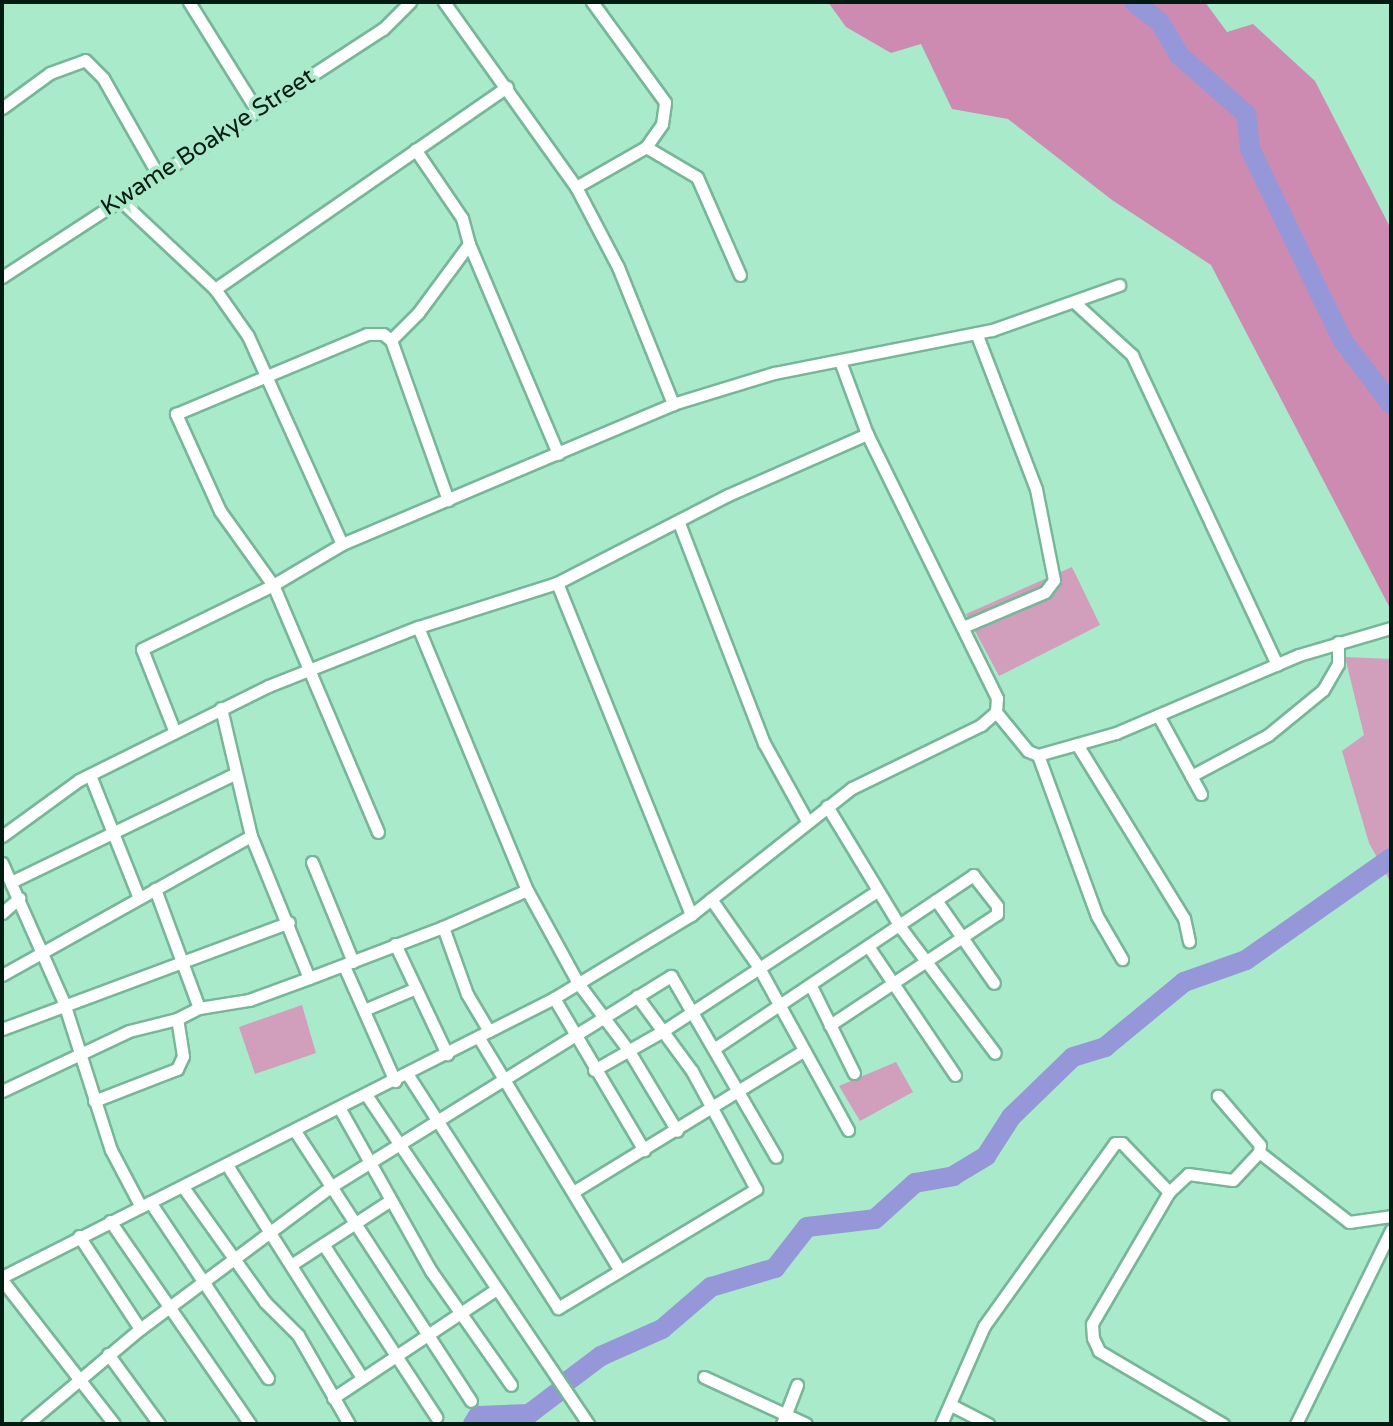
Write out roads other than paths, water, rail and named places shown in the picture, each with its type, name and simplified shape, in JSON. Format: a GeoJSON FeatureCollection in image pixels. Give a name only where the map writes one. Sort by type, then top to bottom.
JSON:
{"type":"FeatureCollection","features":[{"type":"Feature","properties":{"kind":"street"},"geometry":{"type":"LineString","coordinates":[[189,2],[257,111]]}},
{"type":"Feature","properties":{"kind":"street","name":"Kwame Boakye Street"},"geometry":{"type":"LineString","coordinates":[[4,272],[383,29],[410,2]]}},
{"type":"Feature","properties":{"kind":"street"},"geometry":{"type":"LineString","coordinates":[[444,2],[576,187],[618,267],[673,404]]}},
{"type":"Feature","properties":{"kind":"street"},"geometry":{"type":"LineString","coordinates":[[576,187],[646,147],[662,124],[665,102],[592,2]]}},
{"type":"Feature","properties":{"kind":"street"},"geometry":{"type":"LineString","coordinates":[[2,108],[50,73],[75,60],[85,60],[103,78],[158,175]]}},
{"type":"Feature","properties":{"kind":"street"},"geometry":{"type":"LineString","coordinates":[[215,289],[507,87]]}},
{"type":"Feature","properties":{"kind":"street"},"geometry":{"type":"LineString","coordinates":[[646,147],[697,177],[740,275]]}},
{"type":"Feature","properties":{"kind":"street"},"geometry":{"type":"LineString","coordinates":[[415,149],[462,218],[469,244],[558,454]]}},
{"type":"Feature","properties":{"kind":"street"},"geometry":{"type":"LineString","coordinates":[[119,199],[215,289],[248,336],[342,544]]}},
{"type":"Feature","properties":{"kind":"street"},"geometry":{"type":"LineString","coordinates":[[391,340],[418,313],[469,244]]}},
{"type":"Feature","properties":{"kind":"street"},"geometry":{"type":"LineString","coordinates":[[174,730],[142,649],[273,585],[342,544],[673,404],[774,373],[976,333],[1119,285]]}},
{"type":"Feature","properties":{"kind":"street"},"geometry":{"type":"LineString","coordinates":[[1074,302],[1132,355],[1277,665]]}},
{"type":"Feature","properties":{"kind":"street"},"geometry":{"type":"LineString","coordinates":[[963,627],[1045,592],[1054,580],[1036,489],[976,333]]}},
{"type":"Feature","properties":{"kind":"street"},"geometry":{"type":"LineString","coordinates":[[378,832],[307,672],[273,585],[220,511],[176,414],[184,407],[268,379],[367,334],[383,334],[391,340],[448,500]]}},
{"type":"Feature","properties":{"kind":"street"},"geometry":{"type":"LineString","coordinates":[[840,361],[867,434],[997,698],[996,712],[1028,751],[1038,755],[1078,746],[1338,642],[1391,628]]}},
{"type":"Feature","properties":{"kind":"street"},"geometry":{"type":"LineString","coordinates":[[2,836],[90,775],[221,708],[418,627],[557,583],[679,523],[728,495],[867,434]]}},
{"type":"Feature","properties":{"kind":"street"},"geometry":{"type":"LineString","coordinates":[[679,523],[764,743],[807,821]]}},
{"type":"Feature","properties":{"kind":"street"},"geometry":{"type":"LineString","coordinates":[[557,583],[691,915]]}},
{"type":"Feature","properties":{"kind":"street"},"geometry":{"type":"LineString","coordinates":[[418,627],[527,890],[578,983],[629,1051],[677,1131]]}},
{"type":"Feature","properties":{"kind":"street"},"geometry":{"type":"LineString","coordinates":[[1191,776],[1268,735],[1323,690],[1338,664],[1338,642]]}},
{"type":"Feature","properties":{"kind":"street"},"geometry":{"type":"LineString","coordinates":[[221,708],[234,774],[251,836],[289,922],[309,978]]}},
{"type":"Feature","properties":{"kind":"street"},"geometry":{"type":"LineString","coordinates":[[114,1424],[2,1279],[79,1236],[367,1096],[554,998],[691,915],[827,806],[996,712]]}},
{"type":"Feature","properties":{"kind":"street"},"geometry":{"type":"LineString","coordinates":[[1158,715],[1201,794]]}},
{"type":"Feature","properties":{"kind":"street"},"geometry":{"type":"LineString","coordinates":[[1078,746],[1184,918],[1189,941]]}},
{"type":"Feature","properties":{"kind":"street"},"geometry":{"type":"LineString","coordinates":[[1038,755],[1097,916],[1122,959]]}},
{"type":"Feature","properties":{"kind":"street"},"geometry":{"type":"LineString","coordinates":[[11,882],[234,774]]}},
{"type":"Feature","properties":{"kind":"street"},"geometry":{"type":"LineString","coordinates":[[90,775],[139,898]]}},
{"type":"Feature","properties":{"kind":"street"},"geometry":{"type":"LineString","coordinates":[[827,806],[924,963],[995,1053]]}},
{"type":"Feature","properties":{"kind":"street"},"geometry":{"type":"LineString","coordinates":[[2,975],[251,836]]}},
{"type":"Feature","properties":{"kind":"street"},"geometry":{"type":"LineString","coordinates":[[312,862],[364,1010],[395,1081]]}},
{"type":"Feature","properties":{"kind":"street"},"geometry":{"type":"LineString","coordinates":[[2,863],[64,1003],[111,1150],[145,1205],[204,1283],[268,1378]]}},
{"type":"Feature","properties":{"kind":"street"},"geometry":{"type":"LineString","coordinates":[[715,1048],[901,928],[965,877],[973,875],[982,884],[998,910],[963,937],[830,1025]]}},
{"type":"Feature","properties":{"kind":"street"},"geometry":{"type":"LineString","coordinates":[[155,889],[199,1008]]}},
{"type":"Feature","properties":{"kind":"street"},"geometry":{"type":"LineString","coordinates":[[2,1091],[83,1056],[129,1031],[177,1019],[199,1008],[249,1000],[443,927],[527,890]]}},
{"type":"Feature","properties":{"kind":"street"},"geometry":{"type":"LineString","coordinates":[[594,1070],[663,1031],[877,891]]}},
{"type":"Feature","properties":{"kind":"street"},"geometry":{"type":"LineString","coordinates":[[2,913],[19,898]]}},
{"type":"Feature","properties":{"kind":"street"},"geometry":{"type":"LineString","coordinates":[[711,899],[758,966],[777,1008],[848,1130]]}},
{"type":"Feature","properties":{"kind":"street"},"geometry":{"type":"LineString","coordinates":[[936,900],[994,983]]}},
{"type":"Feature","properties":{"kind":"street"},"geometry":{"type":"LineString","coordinates":[[2,1029],[64,1003],[289,922]]}},
{"type":"Feature","properties":{"kind":"street"},"geometry":{"type":"LineString","coordinates":[[443,927],[467,994],[504,1079],[620,1271]]}},
{"type":"Feature","properties":{"kind":"street"},"geometry":{"type":"LineString","coordinates":[[395,944],[447,1054]]}},
{"type":"Feature","properties":{"kind":"street"},"geometry":{"type":"LineString","coordinates":[[870,949],[955,1075]]}},
{"type":"Feature","properties":{"kind":"street"},"geometry":{"type":"LineString","coordinates":[[27,1424],[140,1329],[332,1186],[671,976],[776,1157]]}},
{"type":"Feature","properties":{"kind":"street"},"geometry":{"type":"LineString","coordinates":[[811,986],[854,1073]]}},
{"type":"Feature","properties":{"kind":"street"},"geometry":{"type":"LineString","coordinates":[[364,1010],[416,988]]}},
{"type":"Feature","properties":{"kind":"street"},"geometry":{"type":"LineString","coordinates":[[408,1075],[555,1308],[755,1191],[709,1111],[698,1082],[637,996]]}},
{"type":"Feature","properties":{"kind":"street"},"geometry":{"type":"LineString","coordinates":[[554,998],[573,1035],[644,1150]]}},
{"type":"Feature","properties":{"kind":"street"},"geometry":{"type":"LineString","coordinates":[[94,1101],[177,1069],[183,1056],[177,1019]]}},
{"type":"Feature","properties":{"kind":"street"},"geometry":{"type":"LineString","coordinates":[[573,1192],[803,1051]]}},
{"type":"Feature","properties":{"kind":"street"},"geometry":{"type":"LineString","coordinates":[[367,1096],[588,1424]]}},
{"type":"Feature","properties":{"kind":"street"},"geometry":{"type":"LineString","coordinates":[[1218,1096],[1260,1145],[1259,1152],[1233,1180],[1188,1174],[1169,1192],[1092,1324],[1093,1338],[1099,1351],[1223,1424]]}},
{"type":"Feature","properties":{"kind":"street"},"geometry":{"type":"LineString","coordinates":[[340,1109],[389,1201],[511,1385]]}},
{"type":"Feature","properties":{"kind":"street"},"geometry":{"type":"LineString","coordinates":[[295,1131],[471,1401]]}},
{"type":"Feature","properties":{"kind":"street"},"geometry":{"type":"LineString","coordinates":[[941,1424],[984,1326],[1109,1145],[1122,1143],[1169,1192]]}},
{"type":"Feature","properties":{"kind":"street"},"geometry":{"type":"LineString","coordinates":[[1259,1152],[1349,1222],[1391,1216]]}},
{"type":"Feature","properties":{"kind":"street"},"geometry":{"type":"LineString","coordinates":[[227,1165],[294,1263],[362,1378]]}},
{"type":"Feature","properties":{"kind":"street"},"geometry":{"type":"LineString","coordinates":[[183,1187],[234,1260],[298,1335],[349,1424]]}},
{"type":"Feature","properties":{"kind":"street"},"geometry":{"type":"LineString","coordinates":[[294,1263],[389,1201]]}},
{"type":"Feature","properties":{"kind":"street"},"geometry":{"type":"LineString","coordinates":[[110,1221],[250,1424]]}},
{"type":"Feature","properties":{"kind":"street"},"geometry":{"type":"LineString","coordinates":[[1296,1424],[1391,1230]]}},
{"type":"Feature","properties":{"kind":"street"},"geometry":{"type":"LineString","coordinates":[[79,1236],[140,1329]]}},
{"type":"Feature","properties":{"kind":"street"},"geometry":{"type":"LineString","coordinates":[[323,1244],[436,1417]]}},
{"type":"Feature","properties":{"kind":"street"},"geometry":{"type":"LineString","coordinates":[[333,1398],[495,1290]]}},
{"type":"Feature","properties":{"kind":"street"},"geometry":{"type":"LineString","coordinates":[[108,1354],[159,1424]]}},
{"type":"Feature","properties":{"kind":"street"},"geometry":{"type":"LineString","coordinates":[[704,1377],[784,1420],[806,1424]]}},
{"type":"Feature","properties":{"kind":"street"},"geometry":{"type":"LineString","coordinates":[[784,1420],[797,1385]]}},
{"type":"Feature","properties":{"kind":"street"},"geometry":{"type":"LineString","coordinates":[[951,1405],[988,1424]]}},
{"type":"Feature","properties":{"kind":"waterway"},"geometry":{"type":"LineString","coordinates":[[1134,2],[1160,22],[1179,55],[1246,114],[1250,149],[1343,341],[1391,404]]}},
{"type":"Feature","properties":{"kind":"waterway"},"geometry":{"type":"LineString","coordinates":[[569,1380],[601,1356],[662,1329],[711,1287],[775,1268],[807,1227],[875,1219],[915,1183],[953,1176],[986,1156],[1011,1117],[1073,1057],[1105,1047],[1184,982],[1246,960],[1391,858]]}},
{"type":"Feature","properties":{"kind":"waterway"},"geometry":{"type":"LineString","coordinates":[[473,1424],[478,1416],[529,1414],[558,1392]]}}]}
